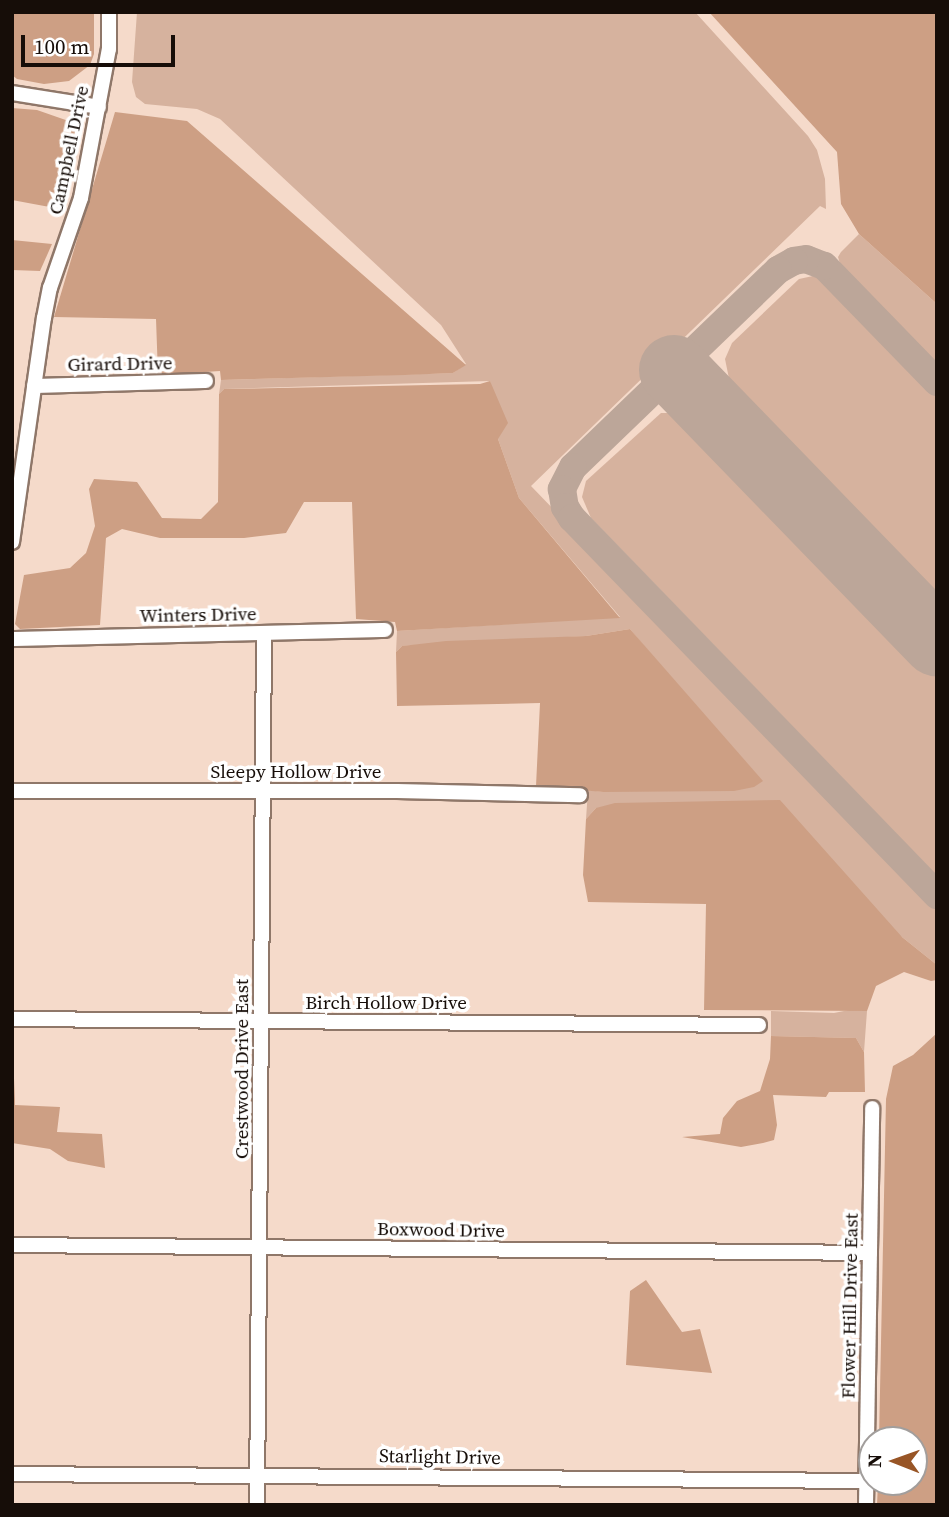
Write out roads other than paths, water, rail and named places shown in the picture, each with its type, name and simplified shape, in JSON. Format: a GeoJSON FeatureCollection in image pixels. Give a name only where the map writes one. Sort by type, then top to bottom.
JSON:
{"type":"FeatureCollection","features":[{"type":"Feature","properties":{"kind":"street","name":"Campbell Drive"},"geometry":{"type":"LineString","coordinates":[[12,542],[50,288],[82,198],[99,107],[109,49],[108,12]]}},
{"type":"Feature","properties":{"kind":"street"},"geometry":{"type":"LineString","coordinates":[[12,93],[99,107]]}},
{"type":"Feature","properties":{"kind":"street","name":"Girard Drive"},"geometry":{"type":"LineString","coordinates":[[34,386],[206,381]]}},
{"type":"Feature","properties":{"kind":"street","name":"Winters Drive"},"geometry":{"type":"LineString","coordinates":[[12,639],[385,630]]}},
{"type":"Feature","properties":{"kind":"street","name":"Crestwood Drive East"},"geometry":{"type":"LineString","coordinates":[[257,1505],[264,633]]}},
{"type":"Feature","properties":{"kind":"street","name":"Sleepy Hollow Drive"},"geometry":{"type":"LineString","coordinates":[[12,791],[397,791],[580,795]]}},
{"type":"Feature","properties":{"kind":"street","name":"Birch Hollow Drive"},"geometry":{"type":"LineString","coordinates":[[12,1019],[759,1025]]}},
{"type":"Feature","properties":{"kind":"street","name":"Flower Hill Drive East"},"geometry":{"type":"LineString","coordinates":[[867,1426],[872,1108]]}},
{"type":"Feature","properties":{"kind":"street","name":"Boxwood Drive"},"geometry":{"type":"LineString","coordinates":[[12,1245],[189,1249],[260,1247],[870,1253]]}},
{"type":"Feature","properties":{"kind":"street","name":"Starlight Drive"},"geometry":{"type":"LineString","coordinates":[[12,1474],[858,1481]]}}]}
